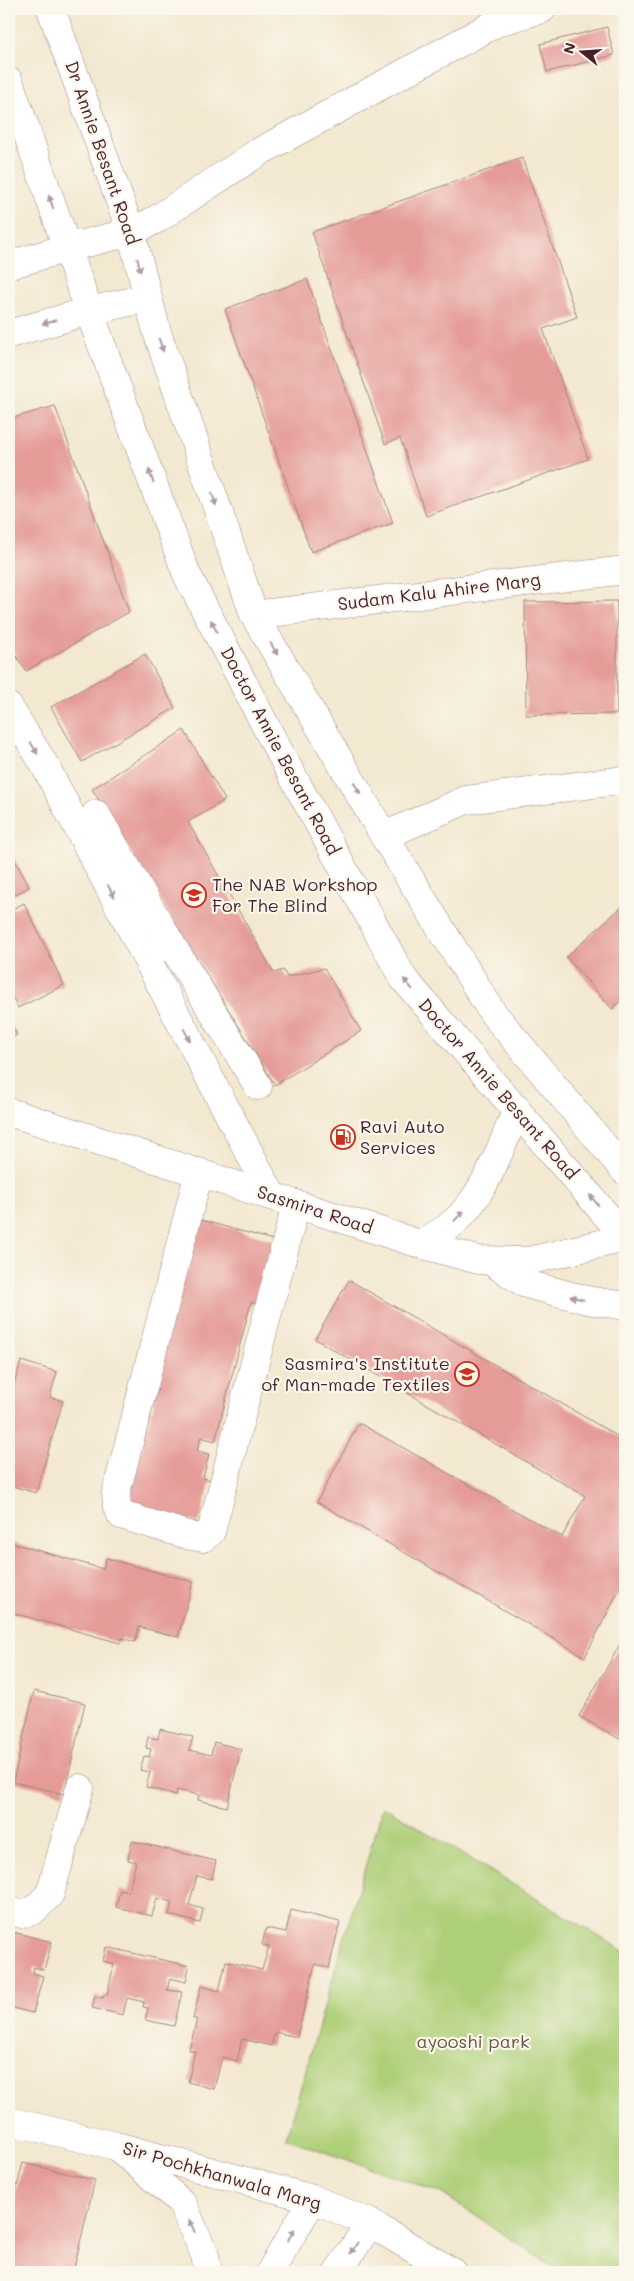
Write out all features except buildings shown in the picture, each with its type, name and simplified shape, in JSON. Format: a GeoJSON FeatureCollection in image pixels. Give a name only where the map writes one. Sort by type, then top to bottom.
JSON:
{"type":"FeatureCollection","features":[{"type":"Feature","properties":{"kind":"street","name":"Dr Annie Besant Road"},"geometry":{"type":"LineString","coordinates":[[51,9],[131,232],[147,298]]}},
{"type":"Feature","properties":{"kind":"street"},"geometry":{"type":"LineString","coordinates":[[9,265],[131,232],[157,219],[259,152],[498,22],[542,9]]}},
{"type":"Feature","properties":{"kind":"street"},"geometry":{"type":"LineString","coordinates":[[9,81],[89,311]]}},
{"type":"Feature","properties":{"kind":"street"},"geometry":{"type":"LineString","coordinates":[[9,334],[89,311],[147,298],[254,614],[384,836],[492,1012],[625,1171]]}},
{"type":"Feature","properties":{"kind":"street","name":"Doctor Annie Besant Road"},"geometry":{"type":"LineString","coordinates":[[89,311],[187,575],[274,742],[403,978],[625,1238]]}},
{"type":"Feature","properties":{"kind":"street","name":"Sudam Kalu Ahire Marg"},"geometry":{"type":"LineString","coordinates":[[254,614],[625,570]]}},
{"type":"Feature","properties":{"kind":"street"},"geometry":{"type":"LineString","coordinates":[[9,707],[44,764],[145,956],[284,1200],[211,1532],[204,1538],[191,1536],[121,1515],[117,1507],[116,1493],[198,1172]]}},
{"type":"Feature","properties":{"kind":"street"},"geometry":{"type":"LineString","coordinates":[[384,836],[466,800],[625,780]]}},
{"type":"Feature","properties":{"kind":"street"},"geometry":{"type":"LineString","coordinates":[[96,814],[170,942],[258,1086]]}},
{"type":"Feature","properties":{"kind":"street"},"geometry":{"type":"LineString","coordinates":[[145,956],[170,942]]}},
{"type":"Feature","properties":{"kind":"street"},"geometry":{"type":"LineString","coordinates":[[420,1244],[448,1228],[474,1200],[499,1151],[516,1109]]}},
{"type":"Feature","properties":{"kind":"street","name":"Sasmira Road"},"geometry":{"type":"LineString","coordinates":[[9,1112],[420,1244],[478,1260],[492,1262],[528,1261],[625,1238]]}},
{"type":"Feature","properties":{"kind":"street"},"geometry":{"type":"LineString","coordinates":[[492,1262],[526,1284],[587,1300],[625,1306]]}},
{"type":"Feature","properties":{"kind":"street"},"geometry":{"type":"LineString","coordinates":[[9,1911],[21,1914],[34,1910],[50,1894],[80,1788]]}},
{"type":"Feature","properties":{"kind":"street","name":"Sir Pochkhanwala Marg"},"geometry":{"type":"LineString","coordinates":[[9,2121],[116,2146],[313,2199],[370,2223],[452,2272]]}},
{"type":"Feature","properties":{"kind":"street"},"geometry":{"type":"LineString","coordinates":[[116,2146],[182,2203],[205,2254],[208,2272]]}},
{"type":"Feature","properties":{"kind":"street"},"geometry":{"type":"LineString","coordinates":[[270,2272],[313,2199]]}},
{"type":"Feature","properties":{"kind":"street"},"geometry":{"type":"LineString","coordinates":[[338,2272],[370,2223]]}},
{"type":"Feature","properties":{"kind":"green space","name":"ayooshi park"},"geometry":{"type":"Polygon","coordinates":[[[383,1806],[625,1952],[625,2272],[561,2272],[441,2193],[286,2138],[383,1806]]]}},
{"type":"Feature","properties":{"kind":"place","name":"The NAB Workshop For The Blind"},"geometry":{"type":"Point","coordinates":[194,895]}},
{"type":"Feature","properties":{"kind":"place","name":"Ravi Auto Services"},"geometry":{"type":"Point","coordinates":[343,1137]}},
{"type":"Feature","properties":{"kind":"place","name":"Sasmira's Institute of Man-made Textiles"},"geometry":{"type":"Point","coordinates":[467,1374]}}]}
